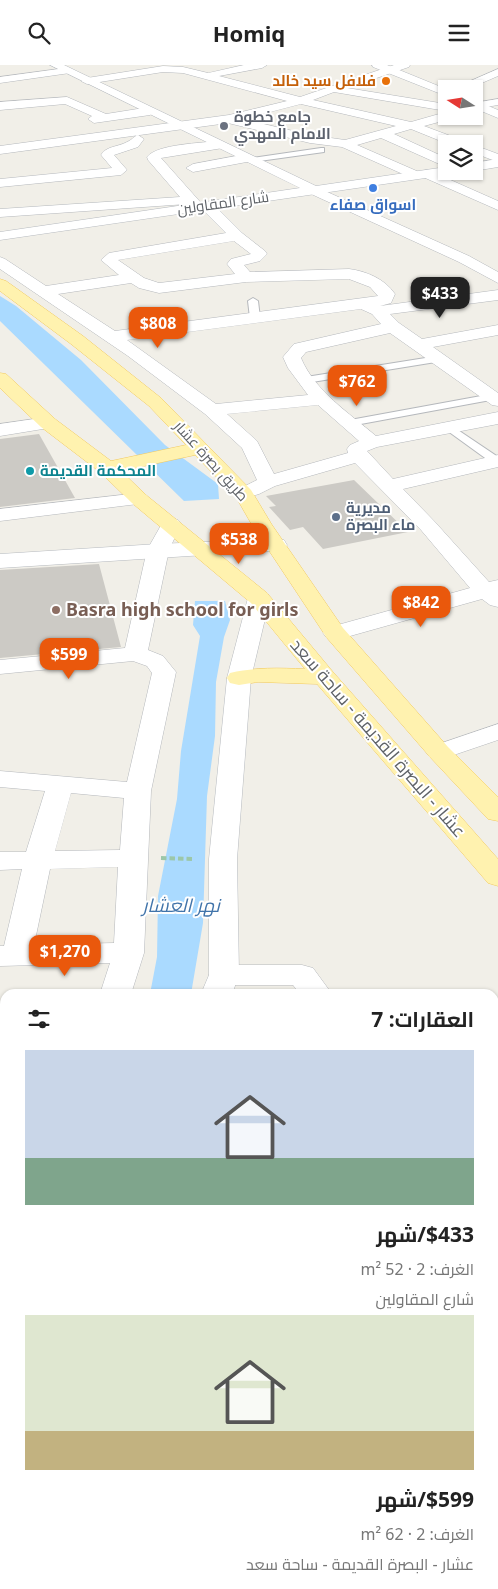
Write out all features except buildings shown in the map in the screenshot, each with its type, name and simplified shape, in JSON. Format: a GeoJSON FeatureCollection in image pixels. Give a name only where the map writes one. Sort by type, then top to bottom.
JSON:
{"type":"FeatureCollection","features":[{"type":"Feature","properties":{"kind":"main road","name":"طريق بصرة عشار"},"geometry":{"type":"LineString","coordinates":[[0,284],[77,340],[155,403],[192,450],[244,494],[262,525],[335,633],[439,752],[498,813]]}},
{"type":"Feature","properties":{"kind":"main road","name":"عشار - البصرة القديمة - ساحة سعد"},"geometry":{"type":"LineString","coordinates":[[0,378],[48,423],[116,466],[139,499],[260,598],[324,677],[498,877]]}},
{"type":"Feature","properties":{"kind":"main road"},"geometry":{"type":"LineString","coordinates":[[116,466],[192,450]]}},
{"type":"Feature","properties":{"kind":"main road"},"geometry":{"type":"LineString","coordinates":[[239,678],[258,675],[324,677]]}},
{"type":"Feature","properties":{"kind":"street"},"geometry":{"type":"LineString","coordinates":[[204,75],[262,65]]}},
{"type":"Feature","properties":{"kind":"street"},"geometry":{"type":"LineString","coordinates":[[377,65],[438,90]]}},
{"type":"Feature","properties":{"kind":"street"},"geometry":{"type":"LineString","coordinates":[[0,150],[229,119],[301,101],[405,65]]}},
{"type":"Feature","properties":{"kind":"street"},"geometry":{"type":"LineString","coordinates":[[0,81],[59,67],[219,145],[464,259],[498,278]]}},
{"type":"Feature","properties":{"kind":"street"},"geometry":{"type":"LineString","coordinates":[[87,81],[174,68],[301,101],[413,126],[438,136]]}},
{"type":"Feature","properties":{"kind":"street"},"geometry":{"type":"LineString","coordinates":[[479,80],[498,72]]}},
{"type":"Feature","properties":{"kind":"street"},"geometry":{"type":"LineString","coordinates":[[332,89],[438,107]]}},
{"type":"Feature","properties":{"kind":"street"},"geometry":{"type":"LineString","coordinates":[[0,106],[67,100],[104,117]]}},
{"type":"Feature","properties":{"kind":"street"},"geometry":{"type":"LineString","coordinates":[[483,104],[498,102]]}},
{"type":"Feature","properties":{"kind":"street"},"geometry":{"type":"LineString","coordinates":[[483,108],[498,114]]}},
{"type":"Feature","properties":{"kind":"street"},"geometry":{"type":"LineString","coordinates":[[79,121],[150,111]]}},
{"type":"Feature","properties":{"kind":"street"},"geometry":{"type":"LineString","coordinates":[[345,144],[438,118]]}},
{"type":"Feature","properties":{"kind":"street"},"geometry":{"type":"LineString","coordinates":[[229,119],[310,139],[345,144],[498,206]]}},
{"type":"Feature","properties":{"kind":"street"},"geometry":{"type":"LineString","coordinates":[[0,183],[116,172],[120,170],[107,155],[108,153],[134,144],[143,131]]}},
{"type":"Feature","properties":{"kind":"street"},"geometry":{"type":"LineString","coordinates":[[383,134],[438,159]]}},
{"type":"Feature","properties":{"kind":"street"},"geometry":{"type":"LineString","coordinates":[[219,145],[154,155],[153,157],[199,204],[260,254],[255,258],[236,262],[235,264],[246,277]]}},
{"type":"Feature","properties":{"kind":"street"},"geometry":{"type":"LineString","coordinates":[[483,154],[497,163]]}},
{"type":"Feature","properties":{"kind":"street"},"geometry":{"type":"LineString","coordinates":[[167,172],[250,159]]}},
{"type":"Feature","properties":{"kind":"street"},"geometry":{"type":"LineString","coordinates":[[483,165],[497,163]]}},
{"type":"Feature","properties":{"kind":"street","name":"شارع المقاولين"},"geometry":{"type":"LineString","coordinates":[[0,236],[199,204],[438,172]]}},
{"type":"Feature","properties":{"kind":"street"},"geometry":{"type":"LineString","coordinates":[[0,213],[199,204]]}},
{"type":"Feature","properties":{"kind":"street"},"geometry":{"type":"LineString","coordinates":[[238,236],[110,258],[109,260],[148,287],[159,288],[246,277],[358,275],[376,284],[387,294],[385,300],[370,307]]}},
{"type":"Feature","properties":{"kind":"street"},"geometry":{"type":"LineString","coordinates":[[464,259],[490,255]]}},
{"type":"Feature","properties":{"kind":"street"},"geometry":{"type":"LineString","coordinates":[[0,262],[134,352],[212,410],[250,445],[268,482]]}},
{"type":"Feature","properties":{"kind":"street"},"geometry":{"type":"LineString","coordinates":[[45,291],[134,278]]}},
{"type":"Feature","properties":{"kind":"street"},"geometry":{"type":"LineString","coordinates":[[110,337],[254,310],[370,307],[498,295]]}},
{"type":"Feature","properties":{"kind":"street"},"geometry":{"type":"LineString","coordinates":[[458,300],[498,324]]}},
{"type":"Feature","properties":{"kind":"street"},"geometry":{"type":"LineString","coordinates":[[370,307],[393,327],[495,399]]}},
{"type":"Feature","properties":{"kind":"street"},"geometry":{"type":"LineString","coordinates":[[393,327],[300,348],[292,357],[294,367],[321,399],[350,423],[389,485],[493,592]]}},
{"type":"Feature","properties":{"kind":"street"},"geometry":{"type":"LineString","coordinates":[[419,345],[498,330]]}},
{"type":"Feature","properties":{"kind":"street"},"geometry":{"type":"LineString","coordinates":[[212,410],[321,399]]}},
{"type":"Feature","properties":{"kind":"street"},"geometry":{"type":"LineString","coordinates":[[244,494],[268,482],[365,449],[448,427],[498,418]]}},
{"type":"Feature","properties":{"kind":"street"},"geometry":{"type":"LineString","coordinates":[[0,430],[48,423]]}},
{"type":"Feature","properties":{"kind":"street"},"geometry":{"type":"LineString","coordinates":[[389,485],[497,461]]}},
{"type":"Feature","properties":{"kind":"street"},"geometry":{"type":"LineString","coordinates":[[0,515],[139,499]]}},
{"type":"Feature","properties":{"kind":"street"},"geometry":{"type":"LineString","coordinates":[[135,654],[158,550],[171,524]]}},
{"type":"Feature","properties":{"kind":"street"},"geometry":{"type":"LineString","coordinates":[[0,561],[158,550],[276,545]]}},
{"type":"Feature","properties":{"kind":"street"},"geometry":{"type":"LineString","coordinates":[[335,633],[493,592]]}},
{"type":"Feature","properties":{"kind":"street"},"geometry":{"type":"LineString","coordinates":[[260,598],[239,678],[223,859],[220,984],[302,975],[313,989]]}},
{"type":"Feature","properties":{"kind":"street"},"geometry":{"type":"LineString","coordinates":[[0,667],[135,654],[155,661],[164,672],[138,791],[144,858],[129,953],[117,989]]}},
{"type":"Feature","properties":{"kind":"street"},"geometry":{"type":"LineString","coordinates":[[439,752],[498,732]]}},
{"type":"Feature","properties":{"kind":"street"},"geometry":{"type":"LineString","coordinates":[[0,779],[138,791]]}},
{"type":"Feature","properties":{"kind":"street"},"geometry":{"type":"LineString","coordinates":[[61,783],[8,956],[129,953]]}},
{"type":"Feature","properties":{"kind":"street"},"geometry":{"type":"LineString","coordinates":[[0,861],[144,858]]}},
{"type":"Feature","properties":{"kind":"lane"},"geometry":{"type":"LineString","coordinates":[[250,159],[321,150]]}},
{"type":"Feature","properties":{"kind":"lane"},"geometry":{"type":"LineString","coordinates":[[306,380],[438,359]]}},
{"type":"Feature","properties":{"kind":"lane"},"geometry":{"type":"LineString","coordinates":[[350,423],[495,399]]}},
{"type":"Feature","properties":{"kind":"lane"},"geometry":{"type":"LineString","coordinates":[[448,427],[497,461]]}},
{"type":"Feature","properties":{"kind":"path"},"geometry":{"type":"LineString","coordinates":[[144,858],[202,859]]}},
{"type":"Feature","properties":{"kind":"water"},"geometry":{"type":"Polygon","coordinates":[[[0,296],[16,306],[81,360],[165,445],[218,484],[219,499],[184,501],[0,321],[0,296]]]}},
{"type":"Feature","properties":{"kind":"water","name":"نهر العشار"},"geometry":{"type":"Polygon","coordinates":[[[195,601],[225,601],[230,620],[224,637],[216,682],[215,736],[207,796],[203,923],[192,989],[151,989],[157,957],[158,896],[177,799],[181,751],[200,636],[193,625],[195,601]]]}},
{"type":"Feature","properties":{"kind":"place","name":"فلافل سيد خالد"},"geometry":{"type":"Point","coordinates":[386,81]}},
{"type":"Feature","properties":{"kind":"place","name":"جامع خطوة الامام المهدي"},"geometry":{"type":"Point","coordinates":[224,126]}},
{"type":"Feature","properties":{"kind":"place","name":"اسواق صفاء"},"geometry":{"type":"Point","coordinates":[373,188]}},
{"type":"Feature","properties":{"kind":"place","name":"المحكمة القديمة"},"geometry":{"type":"Point","coordinates":[30,471]}},
{"type":"Feature","properties":{"kind":"place","name":"مديرية ماء البصرة"},"geometry":{"type":"Point","coordinates":[336,517]}},
{"type":"Feature","properties":{"kind":"place","name":"Basra high school for girls"},"geometry":{"type":"Point","coordinates":[56,610]}}]}
